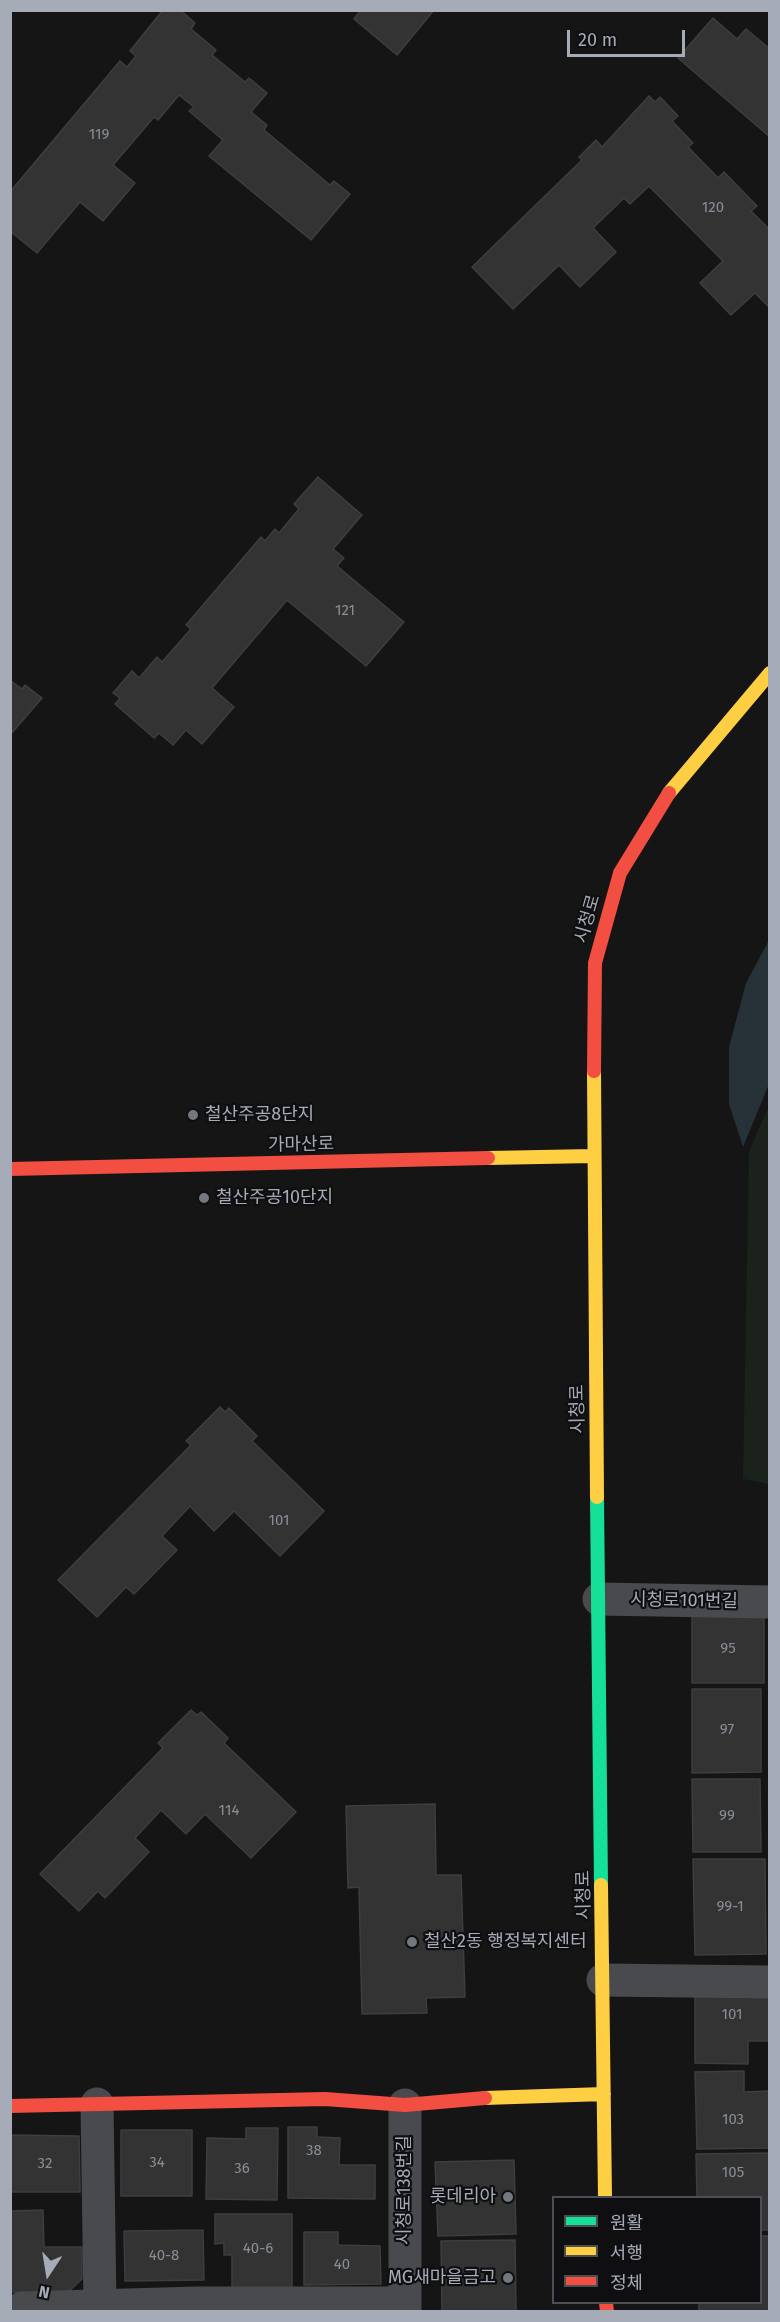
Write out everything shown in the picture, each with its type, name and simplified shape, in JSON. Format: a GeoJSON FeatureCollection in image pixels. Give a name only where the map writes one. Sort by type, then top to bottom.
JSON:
{"type":"FeatureCollection","features":[{"type":"Feature","properties":{"kind":"main road","name":"시청로"},"geometry":{"type":"LineString","coordinates":[[605,2196],[592,1156],[595,963],[620,873],[665,798],[770,673]]}},
{"type":"Feature","properties":{"kind":"main road","name":"가마산로"},"geometry":{"type":"LineString","coordinates":[[10,1169],[592,1156]]}},
{"type":"Feature","properties":{"kind":"main road"},"geometry":{"type":"LineString","coordinates":[[10,2106],[325,2099],[405,2105],[521,2095],[604,2094]]}},
{"type":"Feature","properties":{"kind":"street","name":"시청로101번길"},"geometry":{"type":"LineString","coordinates":[[599,1599],[770,1602]]}},
{"type":"Feature","properties":{"kind":"street"},"geometry":{"type":"LineString","coordinates":[[603,1980],[770,1982]]}},
{"type":"Feature","properties":{"kind":"street"},"geometry":{"type":"LineString","coordinates":[[97,2104],[100,2306]]}},
{"type":"Feature","properties":{"kind":"street","name":"시청로138번길"},"geometry":{"type":"LineString","coordinates":[[404,2307],[405,2105]]}},
{"type":"Feature","properties":{"kind":"street"},"geometry":{"type":"LineString","coordinates":[[18,2312],[22,2308],[100,2306],[404,2307]]}},
{"type":"Feature","properties":{"kind":"shaded area"},"geometry":{"type":"Polygon","coordinates":[[[769,940],[769,1084],[743,1147],[729,1104],[729,1047],[746,983],[769,940]]]}},
{"type":"Feature","properties":{"kind":"shaded area"},"geometry":{"type":"Polygon","coordinates":[[[769,1106],[769,1484],[743,1479],[749,1151],[769,1106]]]}},
{"type":"Feature","properties":{"kind":"building"},"geometry":{"type":"Polygon","coordinates":[[[163,10],[180,10],[195,23],[191,29],[216,50],[212,55],[245,82],[249,78],[267,93],[251,112],[267,125],[264,130],[330,185],[334,181],[350,194],[311,240],[209,156],[223,140],[189,111],[194,107],[179,95],[158,120],[154,117],[113,165],[135,183],[103,221],[80,202],[37,253],[10,231],[10,192],[120,61],[127,67],[136,56],[130,51],[163,10]]]}},
{"type":"Feature","properties":{"kind":"building"},"geometry":{"type":"Polygon","coordinates":[[[361,10],[434,10],[397,55],[354,19],[361,10]]]}},
{"type":"Feature","properties":{"kind":"building"},"geometry":{"type":"Polygon","coordinates":[[[713,18],[737,39],[746,29],[770,49],[770,137],[678,58],[713,18]]]}},
{"type":"Feature","properties":{"kind":"building"},"geometry":{"type":"Polygon","coordinates":[[[649,96],[655,102],[660,97],[678,116],[672,121],[693,143],[688,147],[718,178],[724,172],[757,206],[751,211],[770,230],[770,308],[755,293],[731,315],[700,283],[723,261],[649,186],[630,204],[624,198],[593,228],[616,252],[580,287],[559,265],[513,309],[472,267],[582,160],[579,157],[596,140],[602,147],[649,96]]]}},
{"type":"Feature","properties":{"kind":"building"},"geometry":{"type":"Polygon","coordinates":[[[318,477],[362,515],[333,549],[344,558],[337,566],[404,622],[366,666],[287,600],[212,688],[234,707],[202,744],[186,730],[173,745],[159,733],[154,738],[115,704],[120,698],[113,693],[132,671],[139,678],[157,657],[162,662],[191,629],[186,625],[261,537],[265,541],[275,529],[279,533],[299,509],[294,504],[318,477]]]}},
{"type":"Feature","properties":{"kind":"building"},"geometry":{"type":"Polygon","coordinates":[[[10,680],[22,689],[25,685],[42,698],[10,735],[10,680]]]}},
{"type":"Feature","properties":{"kind":"building"},"geometry":{"type":"Polygon","coordinates":[[[220,1407],[225,1412],[229,1408],[257,1436],[252,1441],[324,1511],[280,1556],[234,1511],[214,1531],[190,1506],[162,1536],[177,1550],[134,1594],[126,1587],[97,1617],[58,1580],[191,1445],[186,1441],[220,1407]]]}},
{"type":"Feature","properties":{"kind":"building"},"geometry":{"type":"Polygon","coordinates":[[[692,1614],[764,1614],[764,1683],[692,1683],[692,1614]]]}},
{"type":"Feature","properties":{"kind":"building"},"geometry":{"type":"Polygon","coordinates":[[[692,1689],[761,1689],[761,1772],[692,1773],[692,1689]]]}},
{"type":"Feature","properties":{"kind":"building"},"geometry":{"type":"Polygon","coordinates":[[[191,1710],[197,1715],[201,1712],[228,1738],[224,1743],[296,1812],[251,1858],[205,1814],[186,1834],[161,1810],[135,1838],[149,1852],[105,1898],[98,1891],[79,1911],[40,1874],[163,1748],[158,1743],[191,1710]]]}},
{"type":"Feature","properties":{"kind":"building"},"geometry":{"type":"Polygon","coordinates":[[[692,1779],[760,1779],[761,1852],[693,1852],[692,1779]]]}},
{"type":"Feature","properties":{"kind":"building","name":"철산2동 행정복지센터"},"geometry":{"type":"Polygon","coordinates":[[[435,1804],[436,1875],[461,1875],[465,1997],[426,1998],[427,2013],[362,2014],[359,1887],[348,1888],[346,1806],[435,1804]]]}},
{"type":"Feature","properties":{"kind":"building"},"geometry":{"type":"Polygon","coordinates":[[[693,1859],[765,1859],[766,1954],[695,1955],[693,1859]]]}},
{"type":"Feature","properties":{"kind":"building"},"geometry":{"type":"Polygon","coordinates":[[[695,1988],[770,1988],[770,2041],[748,2041],[748,2064],[695,2063],[695,1988]]]}},
{"type":"Feature","properties":{"kind":"building"},"geometry":{"type":"Polygon","coordinates":[[[744,2071],[744,2092],[770,2091],[770,2148],[697,2149],[695,2072],[744,2071]]]}},
{"type":"Feature","properties":{"kind":"building"},"geometry":{"type":"Polygon","coordinates":[[[288,2127],[317,2127],[317,2137],[340,2138],[339,2165],[375,2165],[375,2199],[288,2198],[288,2127]]]}},
{"type":"Feature","properties":{"kind":"building"},"geometry":{"type":"Polygon","coordinates":[[[246,2128],[278,2128],[277,2200],[206,2199],[207,2138],[246,2139],[246,2128]]]}},
{"type":"Feature","properties":{"kind":"building"},"geometry":{"type":"Polygon","coordinates":[[[121,2130],[192,2130],[192,2196],[121,2196],[121,2130]]]}},
{"type":"Feature","properties":{"kind":"building"},"geometry":{"type":"Polygon","coordinates":[[[10,2135],[79,2136],[80,2192],[10,2192],[10,2135]]]}},
{"type":"Feature","properties":{"kind":"building"},"geometry":{"type":"Polygon","coordinates":[[[769,2153],[770,2230],[762,2230],[762,2196],[697,2196],[696,2154],[769,2153]]]}},
{"type":"Feature","properties":{"kind":"building"},"geometry":{"type":"Polygon","coordinates":[[[514,2160],[516,2234],[438,2236],[435,2162],[514,2160]]]}},
{"type":"Feature","properties":{"kind":"building"},"geometry":{"type":"Polygon","coordinates":[[[43,2210],[44,2247],[82,2247],[82,2279],[66,2294],[10,2292],[10,2211],[43,2210]]]}},
{"type":"Feature","properties":{"kind":"building"},"geometry":{"type":"Polygon","coordinates":[[[215,2214],[292,2214],[292,2288],[232,2288],[232,2255],[224,2255],[224,2243],[215,2244],[215,2214]]]}},
{"type":"Feature","properties":{"kind":"building"},"geometry":{"type":"Polygon","coordinates":[[[203,2230],[204,2280],[125,2281],[124,2231],[203,2230]]]}},
{"type":"Feature","properties":{"kind":"building"},"geometry":{"type":"Polygon","coordinates":[[[304,2232],[338,2232],[338,2245],[380,2246],[381,2284],[304,2285],[304,2232]]]}},
{"type":"Feature","properties":{"kind":"building"},"geometry":{"type":"Polygon","coordinates":[[[762,2236],[769,2236],[769,2311],[699,2311],[699,2304],[762,2304],[762,2236]]]}},
{"type":"Feature","properties":{"kind":"building"},"geometry":{"type":"Polygon","coordinates":[[[515,2240],[516,2312],[442,2312],[441,2241],[515,2240]]]}},
{"type":"Feature","properties":{"kind":"traffic: fast"},"geometry":{"type":"LineString","coordinates":[[597,1497],[601,1885]]}},
{"type":"Feature","properties":{"kind":"traffic: slow"},"geometry":{"type":"LineString","coordinates":[[669,793],[770,673]]}},
{"type":"Feature","properties":{"kind":"traffic: slow"},"geometry":{"type":"LineString","coordinates":[[594,1071],[597,1497]]}},
{"type":"Feature","properties":{"kind":"traffic: slow"},"geometry":{"type":"LineString","coordinates":[[488,1158],[593,1156]]}},
{"type":"Feature","properties":{"kind":"traffic: slow"},"geometry":{"type":"LineString","coordinates":[[601,1885],[605,2196]]}},
{"type":"Feature","properties":{"kind":"traffic: slow"},"geometry":{"type":"LineString","coordinates":[[485,2098],[604,2094]]}},
{"type":"Feature","properties":{"kind":"traffic: jam"},"geometry":{"type":"LineString","coordinates":[[594,1071],[595,963],[620,873],[669,793]]}},
{"type":"Feature","properties":{"kind":"traffic: jam"},"geometry":{"type":"LineString","coordinates":[[10,1169],[488,1158]]}},
{"type":"Feature","properties":{"kind":"traffic: jam"},"geometry":{"type":"LineString","coordinates":[[10,2106],[325,2099],[405,2105],[485,2098]]}},
{"type":"Feature","properties":{"kind":"traffic: jam"},"geometry":{"type":"LineString","coordinates":[[606,2304],[607,2312]]}},
{"type":"Feature","properties":{"kind":"place","name":"철산주공8단지"},"geometry":{"type":"Point","coordinates":[193,1115]}},
{"type":"Feature","properties":{"kind":"place","name":"철산주공10단지"},"geometry":{"type":"Point","coordinates":[204,1198]}},
{"type":"Feature","properties":{"kind":"place","name":"철산2동 행정복지센터"},"geometry":{"type":"Point","coordinates":[412,1942]}},
{"type":"Feature","properties":{"kind":"place","name":"롯데리아"},"geometry":{"type":"Point","coordinates":[508,2197]}},
{"type":"Feature","properties":{"kind":"place","name":"MG새마을금고"},"geometry":{"type":"Point","coordinates":[508,2278]}}]}
